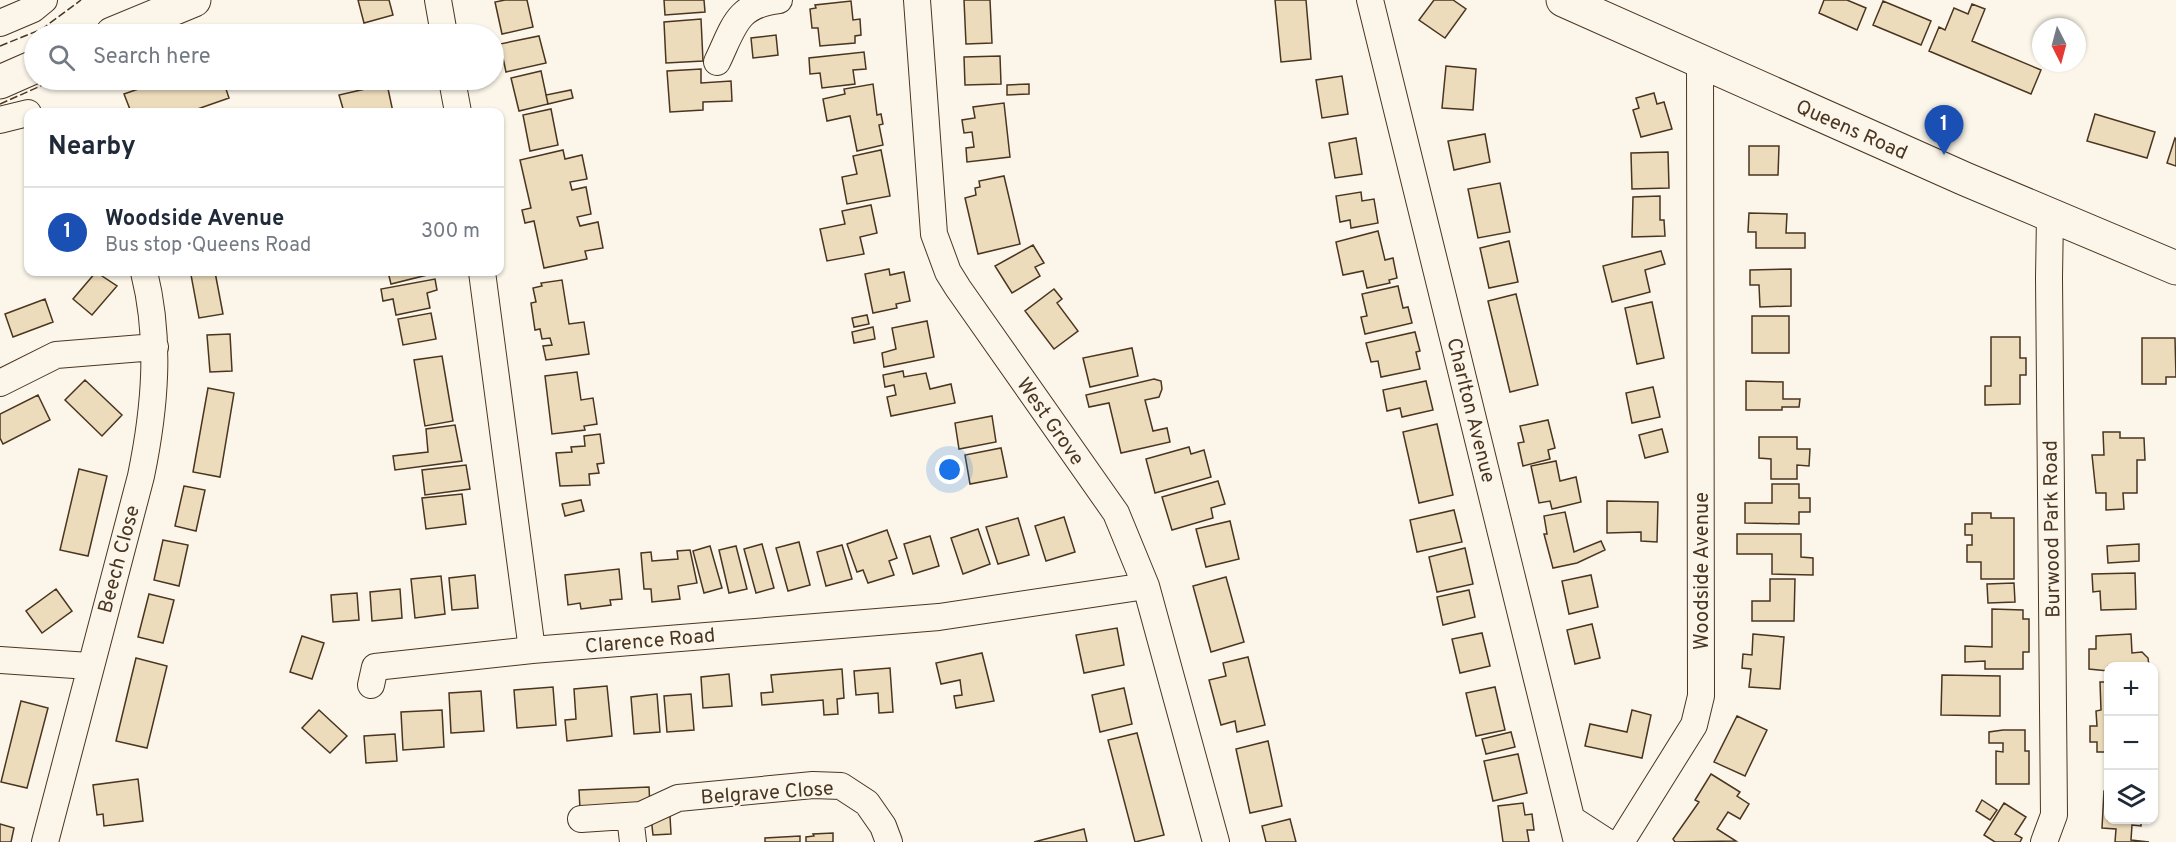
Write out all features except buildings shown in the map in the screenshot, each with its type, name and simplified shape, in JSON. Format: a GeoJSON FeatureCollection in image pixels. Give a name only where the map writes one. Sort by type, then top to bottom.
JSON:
{"type":"FeatureCollection","features":[{"type":"Feature","properties":{"kind":"main road"},"geometry":{"type":"LineString","coordinates":[[136,24],[194,0]]}},
{"type":"Feature","properties":{"kind":"main road","name":"Queens Road"},"geometry":{"type":"LineString","coordinates":[[1563,0],[1700,62],[2176,268]]}},
{"type":"Feature","properties":{"kind":"main road"},"geometry":{"type":"LineString","coordinates":[[0,82],[24,71]]}},
{"type":"Feature","properties":{"kind":"street"},"geometry":{"type":"LineString","coordinates":[[0,24],[33,9],[45,0]]}},
{"type":"Feature","properties":{"kind":"street"},"geometry":{"type":"LineString","coordinates":[[438,0],[442,24]]}},
{"type":"Feature","properties":{"kind":"street"},"geometry":{"type":"LineString","coordinates":[[717,62],[744,5],[779,0]]}},
{"type":"Feature","properties":{"kind":"street","name":"Charlton Avenue"},"geometry":{"type":"LineString","coordinates":[[1370,0],[1575,831],[1607,842]]}},
{"type":"Feature","properties":{"kind":"street","name":"West Grove"},"geometry":{"type":"LineString","coordinates":[[910,1],[932,213],[940,253],[958,288],[1116,513],[1146,586],[1216,842]]}},
{"type":"Feature","properties":{"kind":"street","name":"Woodside Avenue"},"geometry":{"type":"LineString","coordinates":[[1621,842],[1694,725],[1701,696],[1700,62]]}},
{"type":"Feature","properties":{"kind":"street"},"geometry":{"type":"LineString","coordinates":[[454,90],[457,108]]}},
{"type":"Feature","properties":{"kind":"street"},"geometry":{"type":"LineString","coordinates":[[0,120],[24,114]]}},
{"type":"Feature","properties":{"kind":"street","name":"Burwood Park Road"},"geometry":{"type":"LineString","coordinates":[[2044,842],[2054,815],[2050,215]]}},
{"type":"Feature","properties":{"kind":"street","name":"Beech Close"},"geometry":{"type":"LineString","coordinates":[[45,842],[143,465],[154,388],[155,347],[151,300],[145,276]]}},
{"type":"Feature","properties":{"kind":"street"},"geometry":{"type":"LineString","coordinates":[[483,276],[532,650]]}},
{"type":"Feature","properties":{"kind":"street"},"geometry":{"type":"LineString","coordinates":[[0,383],[56,355],[155,347]]}},
{"type":"Feature","properties":{"kind":"street","name":"Clarence Road"},"geometry":{"type":"LineString","coordinates":[[371,685],[375,667],[532,650],[939,617],[1146,586]]}},
{"type":"Feature","properties":{"kind":"street"},"geometry":{"type":"LineString","coordinates":[[0,660],[89,666]]}},
{"type":"Feature","properties":{"kind":"street","name":"Belgrave Close"},"geometry":{"type":"LineString","coordinates":[[581,819],[641,815],[678,798],[813,785],[841,786],[867,803],[883,826],[889,842]]}},
{"type":"Feature","properties":{"kind":"street"},"geometry":{"type":"LineString","coordinates":[[630,816],[633,842]]}},
{"type":"Feature","properties":{"kind":"fence"},"geometry":{"type":"LineString","coordinates":[[49,24],[81,0]]}},
{"type":"Feature","properties":{"kind":"fence"},"geometry":{"type":"LineString","coordinates":[[0,46],[24,36]]}},
{"type":"Feature","properties":{"kind":"fence"},"geometry":{"type":"LineString","coordinates":[[0,104],[32,90]]}},
{"type":"Feature","properties":{"kind":"place","name":"Woodside Avenue"},"geometry":{"type":"Point","coordinates":[1944,155]}}]}
